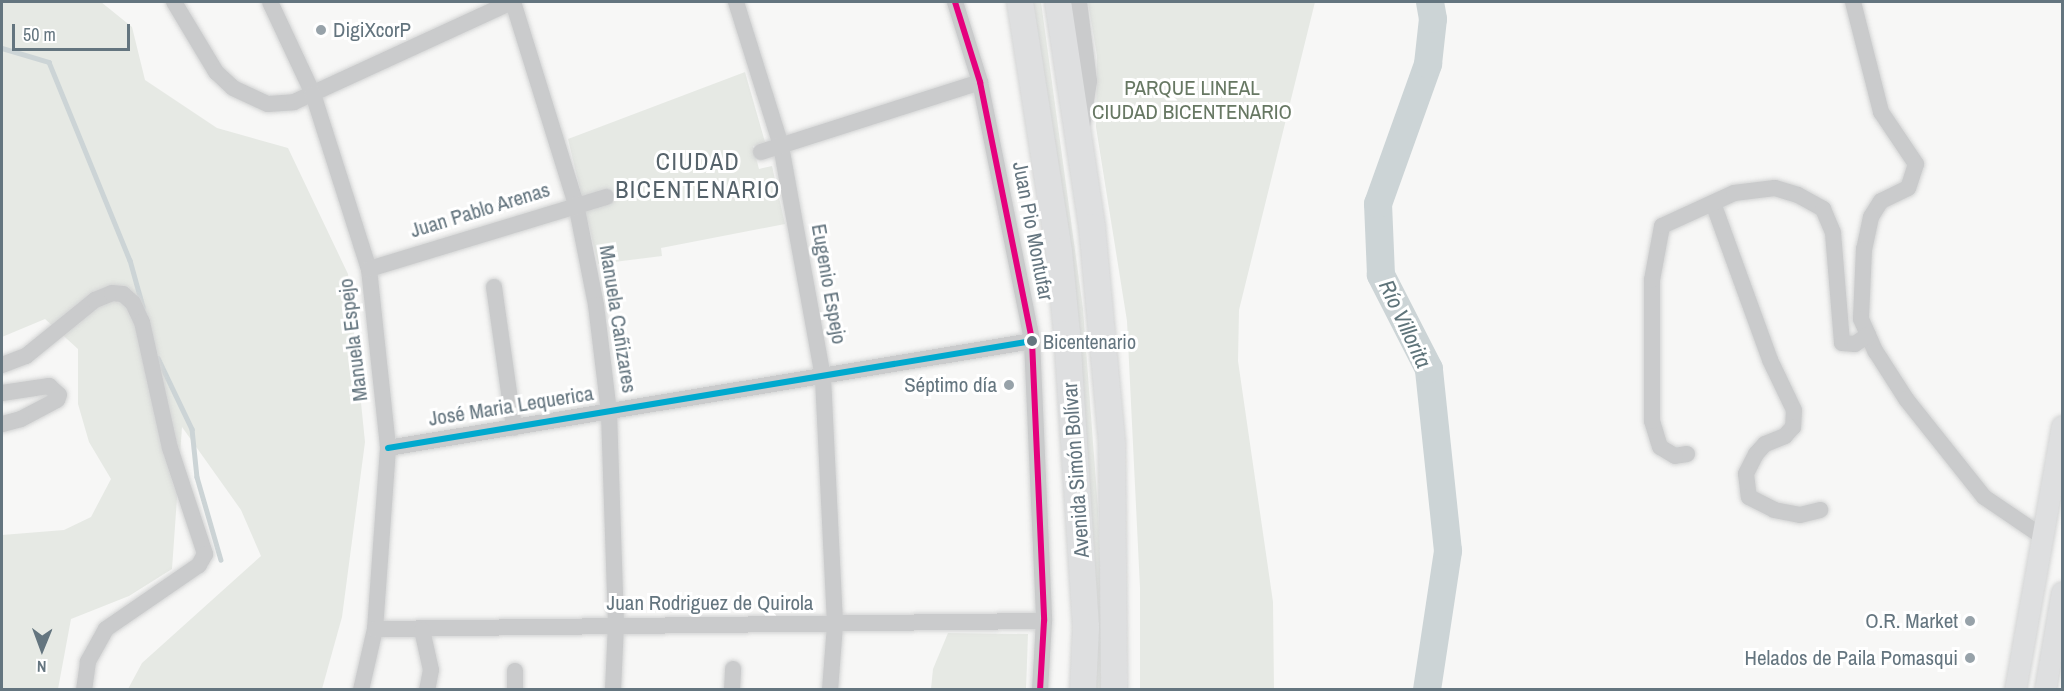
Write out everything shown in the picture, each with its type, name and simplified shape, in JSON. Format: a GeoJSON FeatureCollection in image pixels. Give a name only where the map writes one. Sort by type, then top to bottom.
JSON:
{"type":"FeatureCollection","features":[{"type":"Feature","properties":{"kind":"highway","name":"Avenida Simón Bolívar"},"geometry":{"type":"LineString","coordinates":[[1020,2],[1059,251],[1066,322],[1086,627],[1083,690]]}},
{"type":"Feature","properties":{"kind":"highway","name":"Avenida Simón Bolívar"},"geometry":{"type":"LineString","coordinates":[[1058,2],[1079,139],[1112,444],[1114,690]]}},
{"type":"Feature","properties":{"kind":"main road"},"geometry":{"type":"LineString","coordinates":[[2015,690],[2040,535],[2062,426]]}},
{"type":"Feature","properties":{"kind":"main road"},"geometry":{"type":"LineString","coordinates":[[2045,690],[2057,657],[2062,592]]}},
{"type":"Feature","properties":{"kind":"street"},"geometry":{"type":"LineString","coordinates":[[174,2],[216,72],[233,88],[268,104],[294,102],[512,2]]}},
{"type":"Feature","properties":{"kind":"street","name":"Manuela Espejo"},"geometry":{"type":"LineString","coordinates":[[270,2],[313,94],[369,269],[388,448],[375,629],[361,690]]}},
{"type":"Feature","properties":{"kind":"street","name":"Manuela Cañizares"},"geometry":{"type":"LineString","coordinates":[[512,2],[576,204],[596,305],[609,413],[616,624],[613,690]]}},
{"type":"Feature","properties":{"kind":"street","name":"Eugenio Espejo"},"geometry":{"type":"LineString","coordinates":[[736,2],[781,146],[823,378],[836,625],[830,690]]}},
{"type":"Feature","properties":{"kind":"street","name":"Juan Pio Montufar"},"geometry":{"type":"LineString","coordinates":[[955,2],[980,82],[1032,342],[1044,621],[1040,690]]}},
{"type":"Feature","properties":{"kind":"street"},"geometry":{"type":"LineString","coordinates":[[1079,2],[1089,81],[1079,139]]}},
{"type":"Feature","properties":{"kind":"street"},"geometry":{"type":"LineString","coordinates":[[1853,2],[1881,112],[1916,164],[1908,188],[1881,201],[1871,217],[1864,249],[1861,319],[1906,399],[1984,497],[2040,535]]}},
{"type":"Feature","properties":{"kind":"street"},"geometry":{"type":"LineString","coordinates":[[761,152],[980,82]]}},
{"type":"Feature","properties":{"kind":"street"},"geometry":{"type":"LineString","coordinates":[[1688,454],[1675,456],[1660,447],[1652,421],[1655,253],[1662,226],[1734,193],[1775,188],[1798,195],[1823,209],[1833,233],[1842,343],[1855,344],[1868,335]]}},
{"type":"Feature","properties":{"kind":"street","name":"Juan Pablo Arenas"},"geometry":{"type":"LineString","coordinates":[[369,269],[576,204],[606,197]]}},
{"type":"Feature","properties":{"kind":"street"},"geometry":{"type":"LineString","coordinates":[[1713,203],[1770,360],[1794,410],[1793,427],[1785,436],[1765,444],[1756,453],[1746,474],[1749,497],[1774,510],[1800,515],[1820,510]]}},
{"type":"Feature","properties":{"kind":"street"},"geometry":{"type":"LineString","coordinates":[[494,287],[514,428]]}},
{"type":"Feature","properties":{"kind":"street"},"geometry":{"type":"LineString","coordinates":[[2,365],[26,356],[95,300],[112,293],[123,294],[133,303],[142,321],[170,448],[205,554],[199,565],[106,629],[88,662],[84,690]]}},
{"type":"Feature","properties":{"kind":"street","name":"José Maria Lequerica"},"geometry":{"type":"LineString","coordinates":[[388,448],[1032,342]]}},
{"type":"Feature","properties":{"kind":"street"},"geometry":{"type":"LineString","coordinates":[[2,393],[49,387],[59,394],[57,400],[21,419],[2,424]]}},
{"type":"Feature","properties":{"kind":"street","name":"Juan Rodriguez de Quirola"},"geometry":{"type":"LineString","coordinates":[[375,629],[422,630],[616,624],[836,625],[1044,621]]}},
{"type":"Feature","properties":{"kind":"street"},"geometry":{"type":"LineString","coordinates":[[422,630],[431,670],[427,690]]}},
{"type":"Feature","properties":{"kind":"street"},"geometry":{"type":"LineString","coordinates":[[732,690],[733,669]]}},
{"type":"Feature","properties":{"kind":"street"},"geometry":{"type":"LineString","coordinates":[[515,671],[515,690]]}},
{"type":"Feature","properties":{"kind":"green space"},"geometry":{"type":"Polygon","coordinates":[[[2,2],[101,2],[132,27],[145,80],[217,128],[288,148],[348,274],[365,442],[342,617],[322,689],[128,689],[142,663],[261,556],[241,510],[182,427],[172,569],[129,596],[71,619],[58,689],[2,689],[2,535],[64,530],[91,517],[111,479],[89,442],[78,404],[78,349],[45,319],[2,337],[2,2]]]}},
{"type":"Feature","properties":{"kind":"green space"},"geometry":{"type":"Polygon","coordinates":[[[1031,2],[1041,2],[1083,309],[1098,509],[1104,689],[1095,689],[1031,2]]]}},
{"type":"Feature","properties":{"kind":"green space","name":"PARQUE LINEAL CIUDAD BICENTENARIO"},"geometry":{"type":"Polygon","coordinates":[[[1088,2],[1315,2],[1239,310],[1238,361],[1273,602],[1274,689],[1140,689],[1140,588],[1127,321],[1096,127],[1097,56],[1088,2]]]}},
{"type":"Feature","properties":{"kind":"green space"},"geometry":{"type":"Polygon","coordinates":[[[745,72],[765,142],[753,146],[759,169],[772,166],[785,224],[661,248],[662,256],[598,264],[568,139],[745,72]]]}},
{"type":"Feature","properties":{"kind":"green space"},"geometry":{"type":"Polygon","coordinates":[[[948,633],[1028,634],[1026,689],[931,689],[933,669],[948,633]]]}},
{"type":"Feature","properties":{"kind":"waterway","name":"Río Villorita"},"geometry":{"type":"LineString","coordinates":[[1427,690],[1448,551],[1429,369],[1381,275],[1378,204],[1428,64],[1433,19],[1430,2]]}},
{"type":"Feature","properties":{"kind":"waterway"},"geometry":{"type":"LineString","coordinates":[[2,48],[49,62],[130,260],[143,307]]}},
{"type":"Feature","properties":{"kind":"waterway"},"geometry":{"type":"LineString","coordinates":[[158,358],[192,429],[197,477],[221,560]]}},
{"type":"Feature","properties":{"kind":"transit line"},"geometry":{"type":"LineString","coordinates":[[955,2],[980,82],[1032,341],[1044,621],[1040,690]]}},
{"type":"Feature","properties":{"kind":"transit line"},"geometry":{"type":"LineString","coordinates":[[388,448],[1032,341]]}},
{"type":"Feature","properties":{"kind":"place","name":"DigiXcorP"},"geometry":{"type":"Point","coordinates":[321,30]}},
{"type":"Feature","properties":{"kind":"place","name":"Bicentenario"},"geometry":{"type":"Point","coordinates":[1032,341]}},
{"type":"Feature","properties":{"kind":"place","name":"Séptimo día"},"geometry":{"type":"Point","coordinates":[1009,385]}},
{"type":"Feature","properties":{"kind":"place","name":"O.R. Market"},"geometry":{"type":"Point","coordinates":[1970,621]}},
{"type":"Feature","properties":{"kind":"place","name":"Helados de Paila Pomasqui"},"geometry":{"type":"Point","coordinates":[1970,658]}},
{"type":"Feature","properties":{"kind":"district","name":"CIUDAD BICENTENARIO"},"geometry":{"type":"Point","coordinates":[698,176]}}]}
